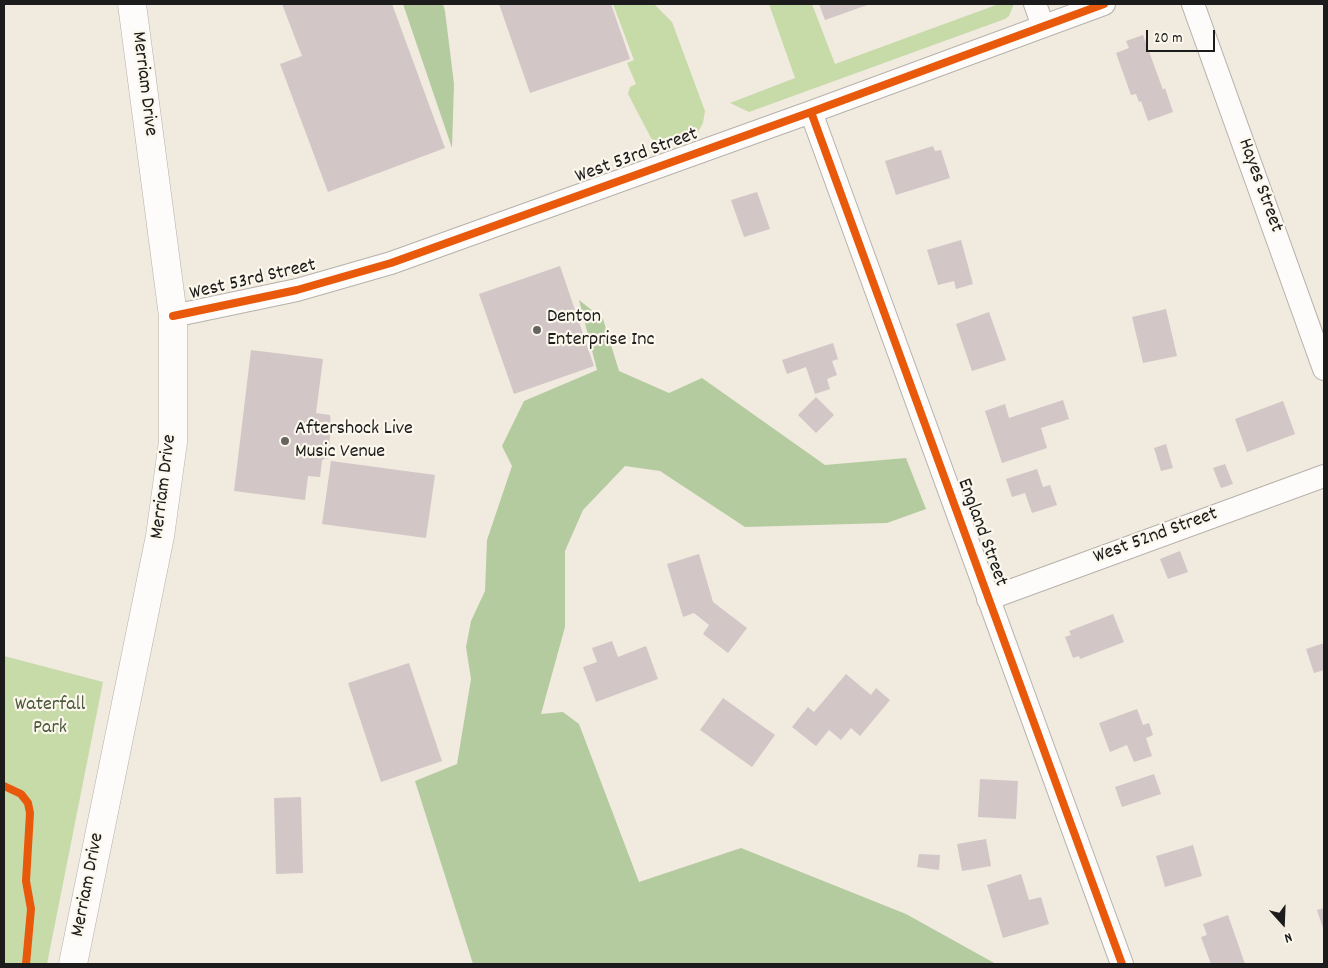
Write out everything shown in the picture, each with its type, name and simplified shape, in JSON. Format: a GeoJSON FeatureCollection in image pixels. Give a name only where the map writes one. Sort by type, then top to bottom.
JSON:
{"type":"FeatureCollection","features":[{"type":"Feature","properties":{"kind":"main road","name":"Merriam Drive"},"geometry":{"type":"LineString","coordinates":[[73,964],[160,536],[173,442],[173,316],[132,4]]}},
{"type":"Feature","properties":{"kind":"street"},"geometry":{"type":"LineString","coordinates":[[1035,4],[1043,26]]}},
{"type":"Feature","properties":{"kind":"street","name":"West 53rd Street"},"geometry":{"type":"LineString","coordinates":[[173,316],[297,290],[390,263],[811,112],[1104,4]]}},
{"type":"Feature","properties":{"kind":"street","name":"Hayes Street"},"geometry":{"type":"LineString","coordinates":[[1193,4],[1324,369]]}},
{"type":"Feature","properties":{"kind":"street","name":"England Street"},"geometry":{"type":"LineString","coordinates":[[811,112],[1122,964]]}},
{"type":"Feature","properties":{"kind":"street","name":"West 52nd Street"},"geometry":{"type":"LineString","coordinates":[[988,599],[1324,476]]}},
{"type":"Feature","properties":{"kind":"green space"},"geometry":{"type":"Polygon","coordinates":[[[403,4],[443,4],[454,84],[452,148],[403,4]]]}},
{"type":"Feature","properties":{"kind":"green space"},"geometry":{"type":"Polygon","coordinates":[[[613,4],[654,4],[672,22],[705,111],[703,123],[698,132],[664,144],[656,142],[651,138],[628,94],[630,87],[636,84],[627,63],[634,60],[613,4]]]}},
{"type":"Feature","properties":{"kind":"green space"},"geometry":{"type":"Polygon","coordinates":[[[769,4],[812,4],[835,64],[995,4],[1014,4],[1009,16],[1005,19],[749,112],[730,103],[795,78],[769,4]]]}},
{"type":"Feature","properties":{"kind":"green space"},"geometry":{"type":"Polygon","coordinates":[[[579,300],[603,319],[619,371],[669,393],[702,378],[825,465],[906,458],[926,509],[887,523],[745,527],[660,471],[625,466],[583,510],[565,551],[565,627],[541,714],[563,712],[579,724],[639,882],[741,848],[906,914],[996,964],[473,964],[415,781],[457,764],[471,679],[466,647],[471,621],[485,591],[487,540],[512,466],[502,446],[524,401],[597,370],[579,300]]]}},
{"type":"Feature","properties":{"kind":"green space","name":"Waterfall Park"},"geometry":{"type":"Polygon","coordinates":[[[4,656],[103,682],[47,964],[4,964],[4,656]]]}},
{"type":"Feature","properties":{"kind":"building"},"geometry":{"type":"Polygon","coordinates":[[[282,4],[392,4],[445,148],[328,192],[280,64],[302,56],[282,4]]]}},
{"type":"Feature","properties":{"kind":"building"},"geometry":{"type":"Polygon","coordinates":[[[499,4],[611,4],[630,59],[530,93],[499,4]]]}},
{"type":"Feature","properties":{"kind":"building"},"geometry":{"type":"Polygon","coordinates":[[[819,4],[870,4],[825,20],[819,4]]]}},
{"type":"Feature","properties":{"kind":"building"},"geometry":{"type":"Polygon","coordinates":[[[1143,35],[1173,112],[1148,121],[1141,101],[1139,102],[1136,94],[1131,95],[1116,53],[1129,48],[1126,41],[1143,35]]]}},
{"type":"Feature","properties":{"kind":"building"},"geometry":{"type":"Polygon","coordinates":[[[933,146],[935,151],[941,150],[950,178],[896,195],[885,161],[933,146]]]}},
{"type":"Feature","properties":{"kind":"building"},"geometry":{"type":"Polygon","coordinates":[[[757,192],[770,229],[744,237],[731,200],[757,192]]]}},
{"type":"Feature","properties":{"kind":"building"},"geometry":{"type":"Polygon","coordinates":[[[961,240],[973,284],[956,289],[954,281],[938,285],[927,250],[961,240]]]}},
{"type":"Feature","properties":{"kind":"building","name":"Denton Enterprise Inc"},"geometry":{"type":"Polygon","coordinates":[[[560,266],[594,366],[514,394],[479,294],[560,266]]]}},
{"type":"Feature","properties":{"kind":"building"},"geometry":{"type":"Polygon","coordinates":[[[1166,309],[1177,356],[1143,363],[1132,317],[1166,309]]]}},
{"type":"Feature","properties":{"kind":"building"},"geometry":{"type":"Polygon","coordinates":[[[989,312],[1006,360],[972,371],[956,324],[989,312]]]}},
{"type":"Feature","properties":{"kind":"building"},"geometry":{"type":"Polygon","coordinates":[[[833,343],[838,359],[832,361],[837,375],[827,379],[830,389],[815,394],[806,367],[787,374],[782,360],[833,343]]]}},
{"type":"Feature","properties":{"kind":"building","name":"Aftershock Live Music Venue"},"geometry":{"type":"Polygon","coordinates":[[[251,350],[323,359],[316,413],[330,415],[328,458],[322,460],[320,477],[308,476],[305,500],[234,491],[251,350]]]}},
{"type":"Feature","properties":{"kind":"building"},"geometry":{"type":"Polygon","coordinates":[[[816,397],[834,415],[816,433],[798,415],[816,397]]]}},
{"type":"Feature","properties":{"kind":"building"},"geometry":{"type":"Polygon","coordinates":[[[1063,400],[1069,419],[1041,428],[1047,448],[1002,463],[985,411],[1005,404],[1009,418],[1063,400]]]}},
{"type":"Feature","properties":{"kind":"building"},"geometry":{"type":"Polygon","coordinates":[[[1283,401],[1295,434],[1247,452],[1235,419],[1283,401]]]}},
{"type":"Feature","properties":{"kind":"building"},"geometry":{"type":"Polygon","coordinates":[[[1166,444],[1173,468],[1161,471],[1154,448],[1166,444]]]}},
{"type":"Feature","properties":{"kind":"building"},"geometry":{"type":"Polygon","coordinates":[[[331,461],[435,475],[426,538],[322,524],[331,461]]]}},
{"type":"Feature","properties":{"kind":"building"},"geometry":{"type":"Polygon","coordinates":[[[1225,464],[1233,484],[1221,488],[1213,468],[1225,464]]]}},
{"type":"Feature","properties":{"kind":"building"},"geometry":{"type":"Polygon","coordinates":[[[1037,469],[1043,487],[1050,485],[1057,505],[1032,513],[1025,493],[1012,497],[1006,479],[1037,469]]]}},
{"type":"Feature","properties":{"kind":"building"},"geometry":{"type":"Polygon","coordinates":[[[1180,551],[1188,572],[1168,579],[1160,559],[1180,551]]]}},
{"type":"Feature","properties":{"kind":"building"},"geometry":{"type":"Polygon","coordinates":[[[699,554],[713,602],[747,628],[728,653],[703,634],[709,625],[694,613],[683,617],[667,564],[699,554]]]}},
{"type":"Feature","properties":{"kind":"building"},"geometry":{"type":"Polygon","coordinates":[[[1113,614],[1124,642],[1080,659],[1079,656],[1073,658],[1065,637],[1071,635],[1069,631],[1113,614]]]}},
{"type":"Feature","properties":{"kind":"building"},"geometry":{"type":"Polygon","coordinates":[[[612,641],[618,657],[646,646],[658,679],[596,702],[583,667],[597,662],[592,648],[612,641]]]}},
{"type":"Feature","properties":{"kind":"building"},"geometry":{"type":"Polygon","coordinates":[[[1324,643],[1324,670],[1314,673],[1306,649],[1324,643]]]}},
{"type":"Feature","properties":{"kind":"building"},"geometry":{"type":"Polygon","coordinates":[[[409,663],[442,761],[381,782],[348,683],[409,663]]]}},
{"type":"Feature","properties":{"kind":"building"},"geometry":{"type":"Polygon","coordinates":[[[846,674],[871,695],[876,688],[890,700],[860,736],[851,728],[841,740],[829,730],[816,746],[792,727],[808,707],[814,712],[846,674]]]}},
{"type":"Feature","properties":{"kind":"building"},"geometry":{"type":"Polygon","coordinates":[[[723,698],[775,735],[752,767],[700,730],[723,698]]]}},
{"type":"Feature","properties":{"kind":"building"},"geometry":{"type":"Polygon","coordinates":[[[1137,709],[1143,725],[1149,723],[1153,735],[1146,738],[1152,756],[1134,762],[1127,745],[1110,752],[1099,723],[1137,709]]]}},
{"type":"Feature","properties":{"kind":"building"},"geometry":{"type":"Polygon","coordinates":[[[1154,774],[1161,794],[1122,807],[1115,787],[1154,774]]]}},
{"type":"Feature","properties":{"kind":"building"},"geometry":{"type":"Polygon","coordinates":[[[980,779],[1018,781],[1016,819],[978,817],[980,779]]]}},
{"type":"Feature","properties":{"kind":"building"},"geometry":{"type":"Polygon","coordinates":[[[301,797],[303,873],[276,874],[274,798],[301,797]]]}},
{"type":"Feature","properties":{"kind":"building"},"geometry":{"type":"Polygon","coordinates":[[[986,839],[991,866],[962,871],[957,844],[986,839]]]}},
{"type":"Feature","properties":{"kind":"building"},"geometry":{"type":"Polygon","coordinates":[[[1193,845],[1202,876],[1165,887],[1156,856],[1193,845]]]}},
{"type":"Feature","properties":{"kind":"building"},"geometry":{"type":"Polygon","coordinates":[[[919,854],[940,855],[939,870],[917,867],[919,854]]]}},
{"type":"Feature","properties":{"kind":"building"},"geometry":{"type":"Polygon","coordinates":[[[1021,874],[1029,900],[1041,897],[1049,924],[1003,938],[987,885],[1021,874]]]}},
{"type":"Feature","properties":{"kind":"building"},"geometry":{"type":"Polygon","coordinates":[[[1324,908],[1324,931],[1317,910],[1324,908]]]}},
{"type":"Feature","properties":{"kind":"building"},"geometry":{"type":"Polygon","coordinates":[[[1228,915],[1245,964],[1211,964],[1201,937],[1207,935],[1203,924],[1228,915]]]}},
{"type":"Feature","properties":{"kind":"cycle path"},"geometry":{"type":"LineString","coordinates":[[173,316],[297,290],[391,263],[1104,4]]}},
{"type":"Feature","properties":{"kind":"cycle path"},"geometry":{"type":"LineString","coordinates":[[811,112],[1122,964]]}},
{"type":"Feature","properties":{"kind":"cycle path"},"geometry":{"type":"LineString","coordinates":[[4,786],[21,794],[28,803],[30,813],[26,881],[31,909],[26,964]]}},
{"type":"Feature","properties":{"kind":"place","name":"Denton Enterprise Inc"},"geometry":{"type":"Point","coordinates":[537,330]}},
{"type":"Feature","properties":{"kind":"place","name":"Aftershock Live Music Venue"},"geometry":{"type":"Point","coordinates":[285,441]}}]}
